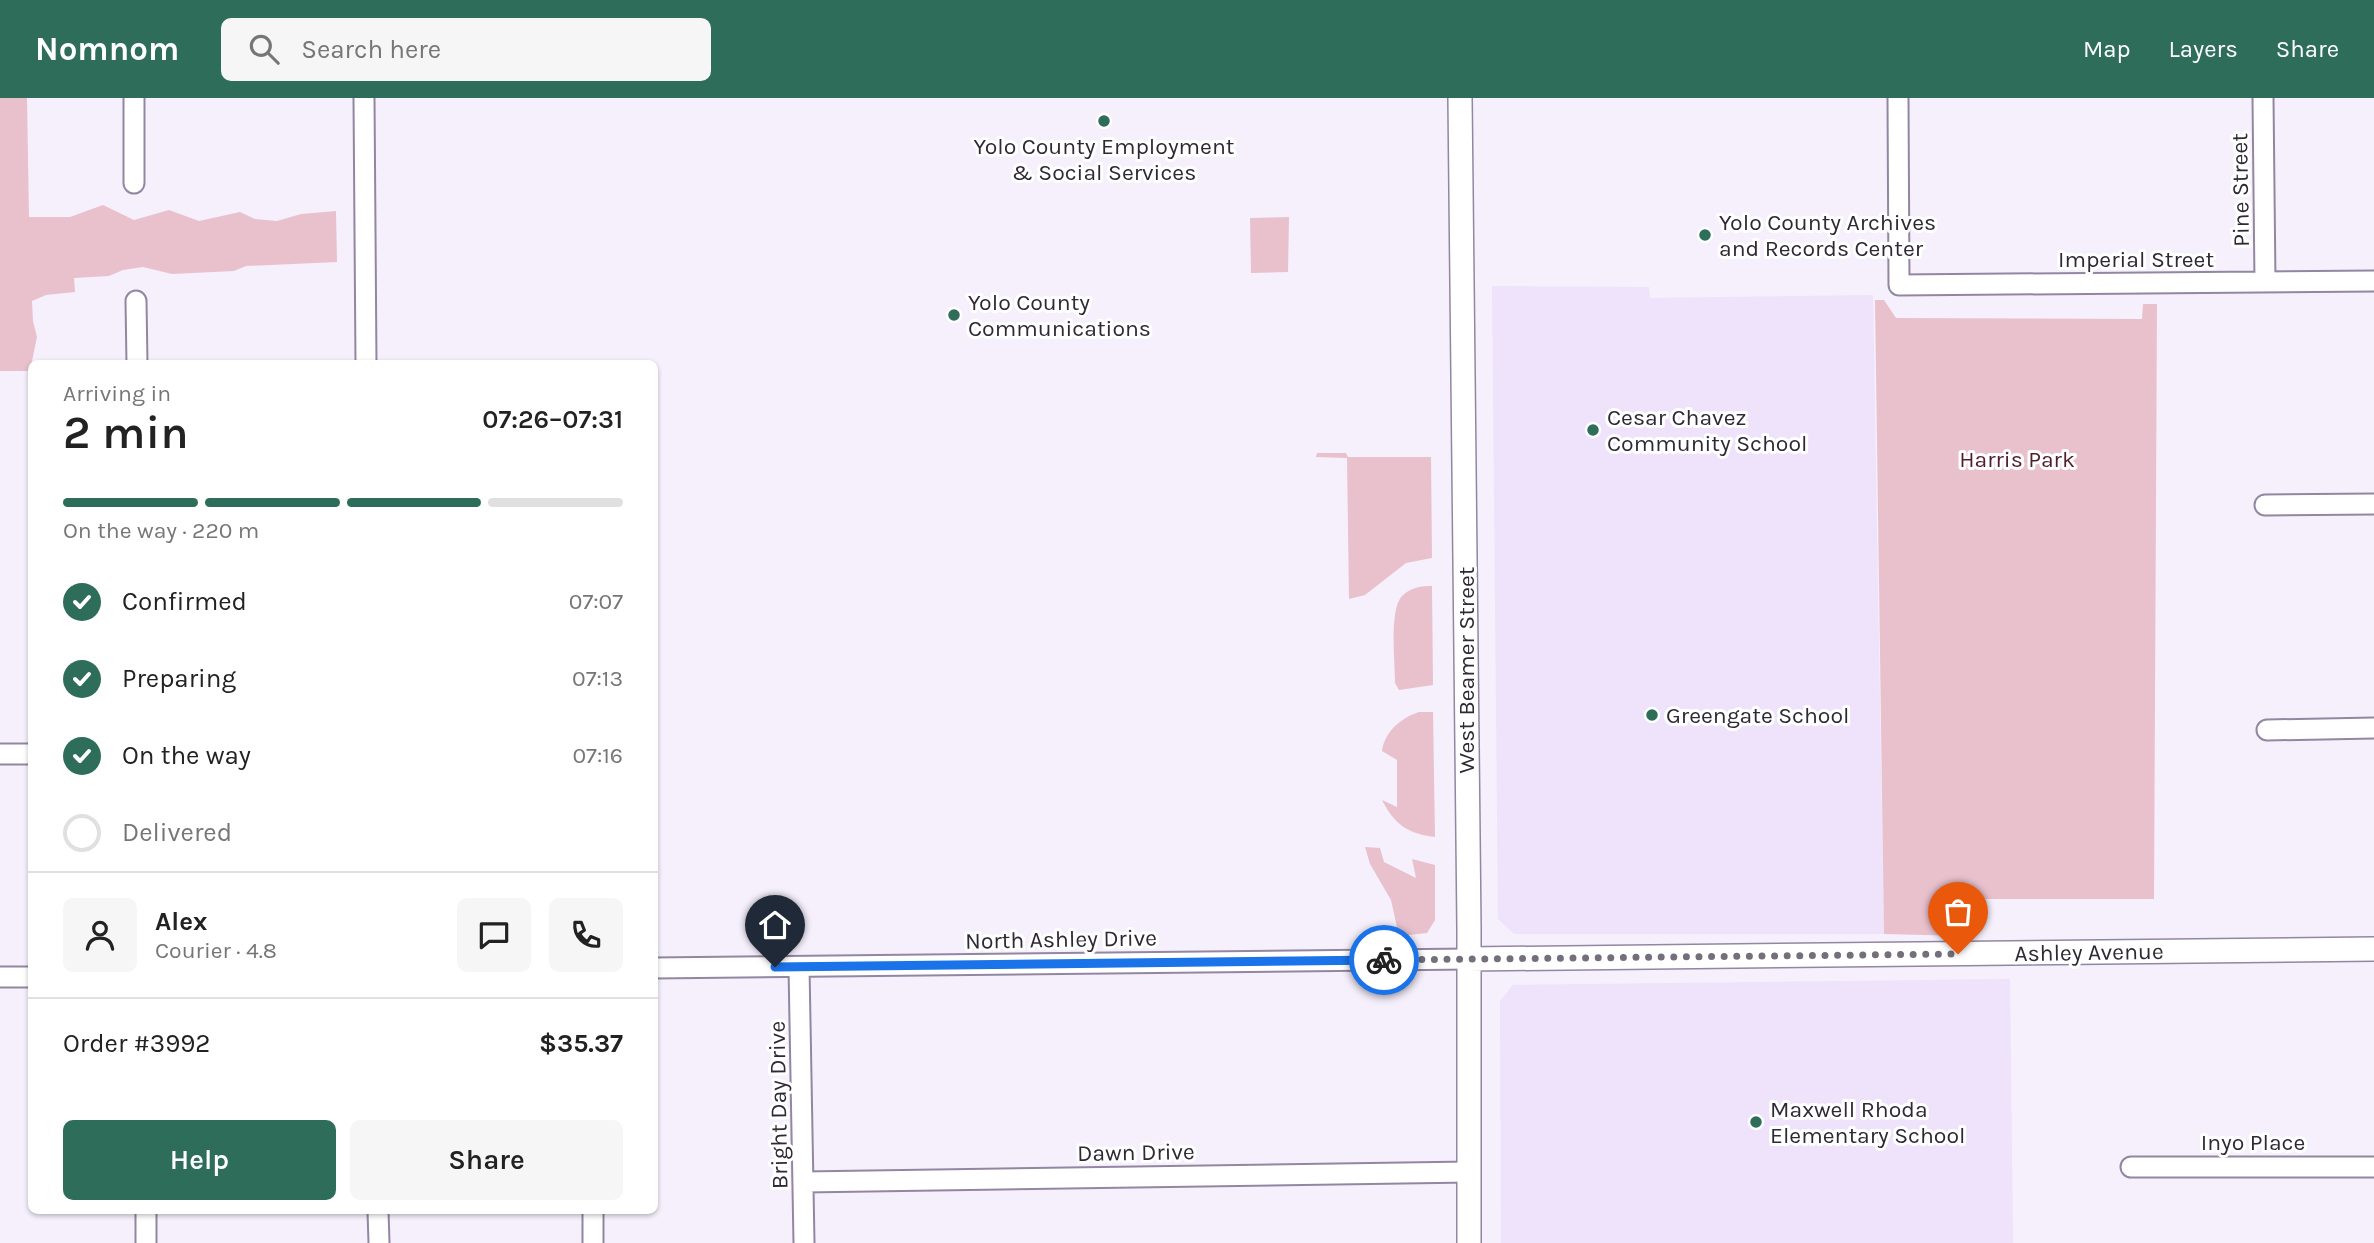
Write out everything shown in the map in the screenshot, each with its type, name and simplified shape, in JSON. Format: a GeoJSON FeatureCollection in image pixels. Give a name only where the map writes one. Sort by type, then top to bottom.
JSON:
{"type":"FeatureCollection","features":[{"type":"Feature","properties":{"kind":"street"},"geometry":{"type":"LineString","coordinates":[[134,98],[134,183]]}},
{"type":"Feature","properties":{"kind":"street"},"geometry":{"type":"LineString","coordinates":[[364,98],[366,360]]}},
{"type":"Feature","properties":{"kind":"street","name":"West Beamer Street"},"geometry":{"type":"LineString","coordinates":[[1460,98],[1469,959],[1469,1243]]}},
{"type":"Feature","properties":{"kind":"street","name":"Imperial Street"},"geometry":{"type":"LineString","coordinates":[[1899,98],[1899,285],[2374,281]]}},
{"type":"Feature","properties":{"kind":"street","name":"Pine Street"},"geometry":{"type":"LineString","coordinates":[[2263,98],[2265,282]]}},
{"type":"Feature","properties":{"kind":"street"},"geometry":{"type":"LineString","coordinates":[[136,301],[137,360]]}},
{"type":"Feature","properties":{"kind":"street"},"geometry":{"type":"LineString","coordinates":[[2266,505],[2374,504]]}},
{"type":"Feature","properties":{"kind":"street"},"geometry":{"type":"LineString","coordinates":[[2267,730],[2374,728]]}},
{"type":"Feature","properties":{"kind":"street"},"geometry":{"type":"LineString","coordinates":[[0,754],[28,754]]}},
{"type":"Feature","properties":{"kind":"street","name":"Ashley Avenue"},"geometry":{"type":"LineString","coordinates":[[1469,959],[2374,949]]}},
{"type":"Feature","properties":{"kind":"street","name":"North Ashley Drive"},"geometry":{"type":"LineString","coordinates":[[658,968],[1469,959]]}},
{"type":"Feature","properties":{"kind":"street","name":"Bright Day Drive"},"geometry":{"type":"LineString","coordinates":[[800,967],[804,1243]]}},
{"type":"Feature","properties":{"kind":"street"},"geometry":{"type":"LineString","coordinates":[[0,977],[28,977]]}},
{"type":"Feature","properties":{"kind":"street","name":"Inyo Place"},"geometry":{"type":"LineString","coordinates":[[2131,1167],[2374,1167]]}},
{"type":"Feature","properties":{"kind":"street","name":"Dawn Drive"},"geometry":{"type":"LineString","coordinates":[[804,1182],[1469,1172]]}},
{"type":"Feature","properties":{"kind":"street"},"geometry":{"type":"LineString","coordinates":[[146,1214],[146,1243]]}},
{"type":"Feature","properties":{"kind":"street"},"geometry":{"type":"LineString","coordinates":[[378,1214],[379,1243]]}},
{"type":"Feature","properties":{"kind":"street"},"geometry":{"type":"LineString","coordinates":[[593,1214],[593,1243]]}},
{"type":"Feature","properties":{"kind":"shaded area"},"geometry":{"type":"Polygon","coordinates":[[[1492,286],[1649,287],[1650,298],[1873,295],[1884,934],[1514,934],[1498,919],[1492,286]]]}},
{"type":"Feature","properties":{"kind":"shaded area","name":"Maxwell Rhoda Elementary School"},"geometry":{"type":"Polygon","coordinates":[[[2010,979],[2013,1243],[1501,1243],[1500,1001],[1513,985],[2010,979]]]}},
{"type":"Feature","properties":{"kind":"green space"},"geometry":{"type":"Polygon","coordinates":[[[0,98],[27,98],[29,217],[70,217],[103,205],[134,220],[169,210],[199,221],[240,212],[255,219],[277,221],[301,214],[336,211],[337,262],[246,266],[234,271],[172,274],[143,267],[123,270],[109,276],[74,278],[75,292],[46,295],[32,301],[37,337],[32,360],[28,360],[28,371],[0,371],[0,98]]]}},
{"type":"Feature","properties":{"kind":"green space"},"geometry":{"type":"Polygon","coordinates":[[[1289,217],[1288,272],[1251,273],[1250,218],[1289,217]]]}},
{"type":"Feature","properties":{"kind":"green space","name":"Harris Park"},"geometry":{"type":"Polygon","coordinates":[[[1875,300],[1884,300],[1896,318],[2142,319],[2143,304],[2157,304],[2154,899],[1966,899],[1966,936],[1884,934],[1875,300]]]}},
{"type":"Feature","properties":{"kind":"green space"},"geometry":{"type":"Polygon","coordinates":[[[1317,453],[1346,453],[1348,457],[1431,457],[1432,558],[1406,563],[1365,595],[1349,599],[1347,458],[1316,457],[1317,453]]]}},
{"type":"Feature","properties":{"kind":"green space"},"geometry":{"type":"Polygon","coordinates":[[[1432,586],[1433,685],[1399,690],[1395,683],[1394,637],[1398,603],[1409,591],[1432,586]]]}},
{"type":"Feature","properties":{"kind":"green space"},"geometry":{"type":"Polygon","coordinates":[[[1419,712],[1433,712],[1435,837],[1403,826],[1382,800],[1397,807],[1397,760],[1382,751],[1384,744],[1395,726],[1419,712]]]}},
{"type":"Feature","properties":{"kind":"green space"},"geometry":{"type":"Polygon","coordinates":[[[1365,847],[1380,848],[1384,862],[1416,878],[1412,859],[1435,865],[1435,920],[1427,933],[1399,936],[1391,900],[1370,864],[1365,847]]]}},
{"type":"Feature","properties":{"kind":"way so far"},"geometry":{"type":"LineString","coordinates":[[1384,960],[1958,954]]}},
{"type":"Feature","properties":{"kind":"place","name":"Yolo County Employment & Social Services"},"geometry":{"type":"Point","coordinates":[1104,121]}},
{"type":"Feature","properties":{"kind":"place","name":"Yolo County Archives and Records Center"},"geometry":{"type":"Point","coordinates":[1705,235]}},
{"type":"Feature","properties":{"kind":"place","name":"Yolo County Communications"},"geometry":{"type":"Point","coordinates":[954,315]}},
{"type":"Feature","properties":{"kind":"place","name":"Cesar Chavez Community School"},"geometry":{"type":"Point","coordinates":[1593,430]}},
{"type":"Feature","properties":{"kind":"place","name":"Greengate School"},"geometry":{"type":"Point","coordinates":[1652,715]}},
{"type":"Feature","properties":{"kind":"place","name":"Maxwell Rhoda Elementary School"},"geometry":{"type":"Point","coordinates":[1756,1122]}},
{"type":"Feature","properties":{"kind":"route"},"geometry":{"type":"LineString","coordinates":[[775,967],[1384,960]]}}]}
